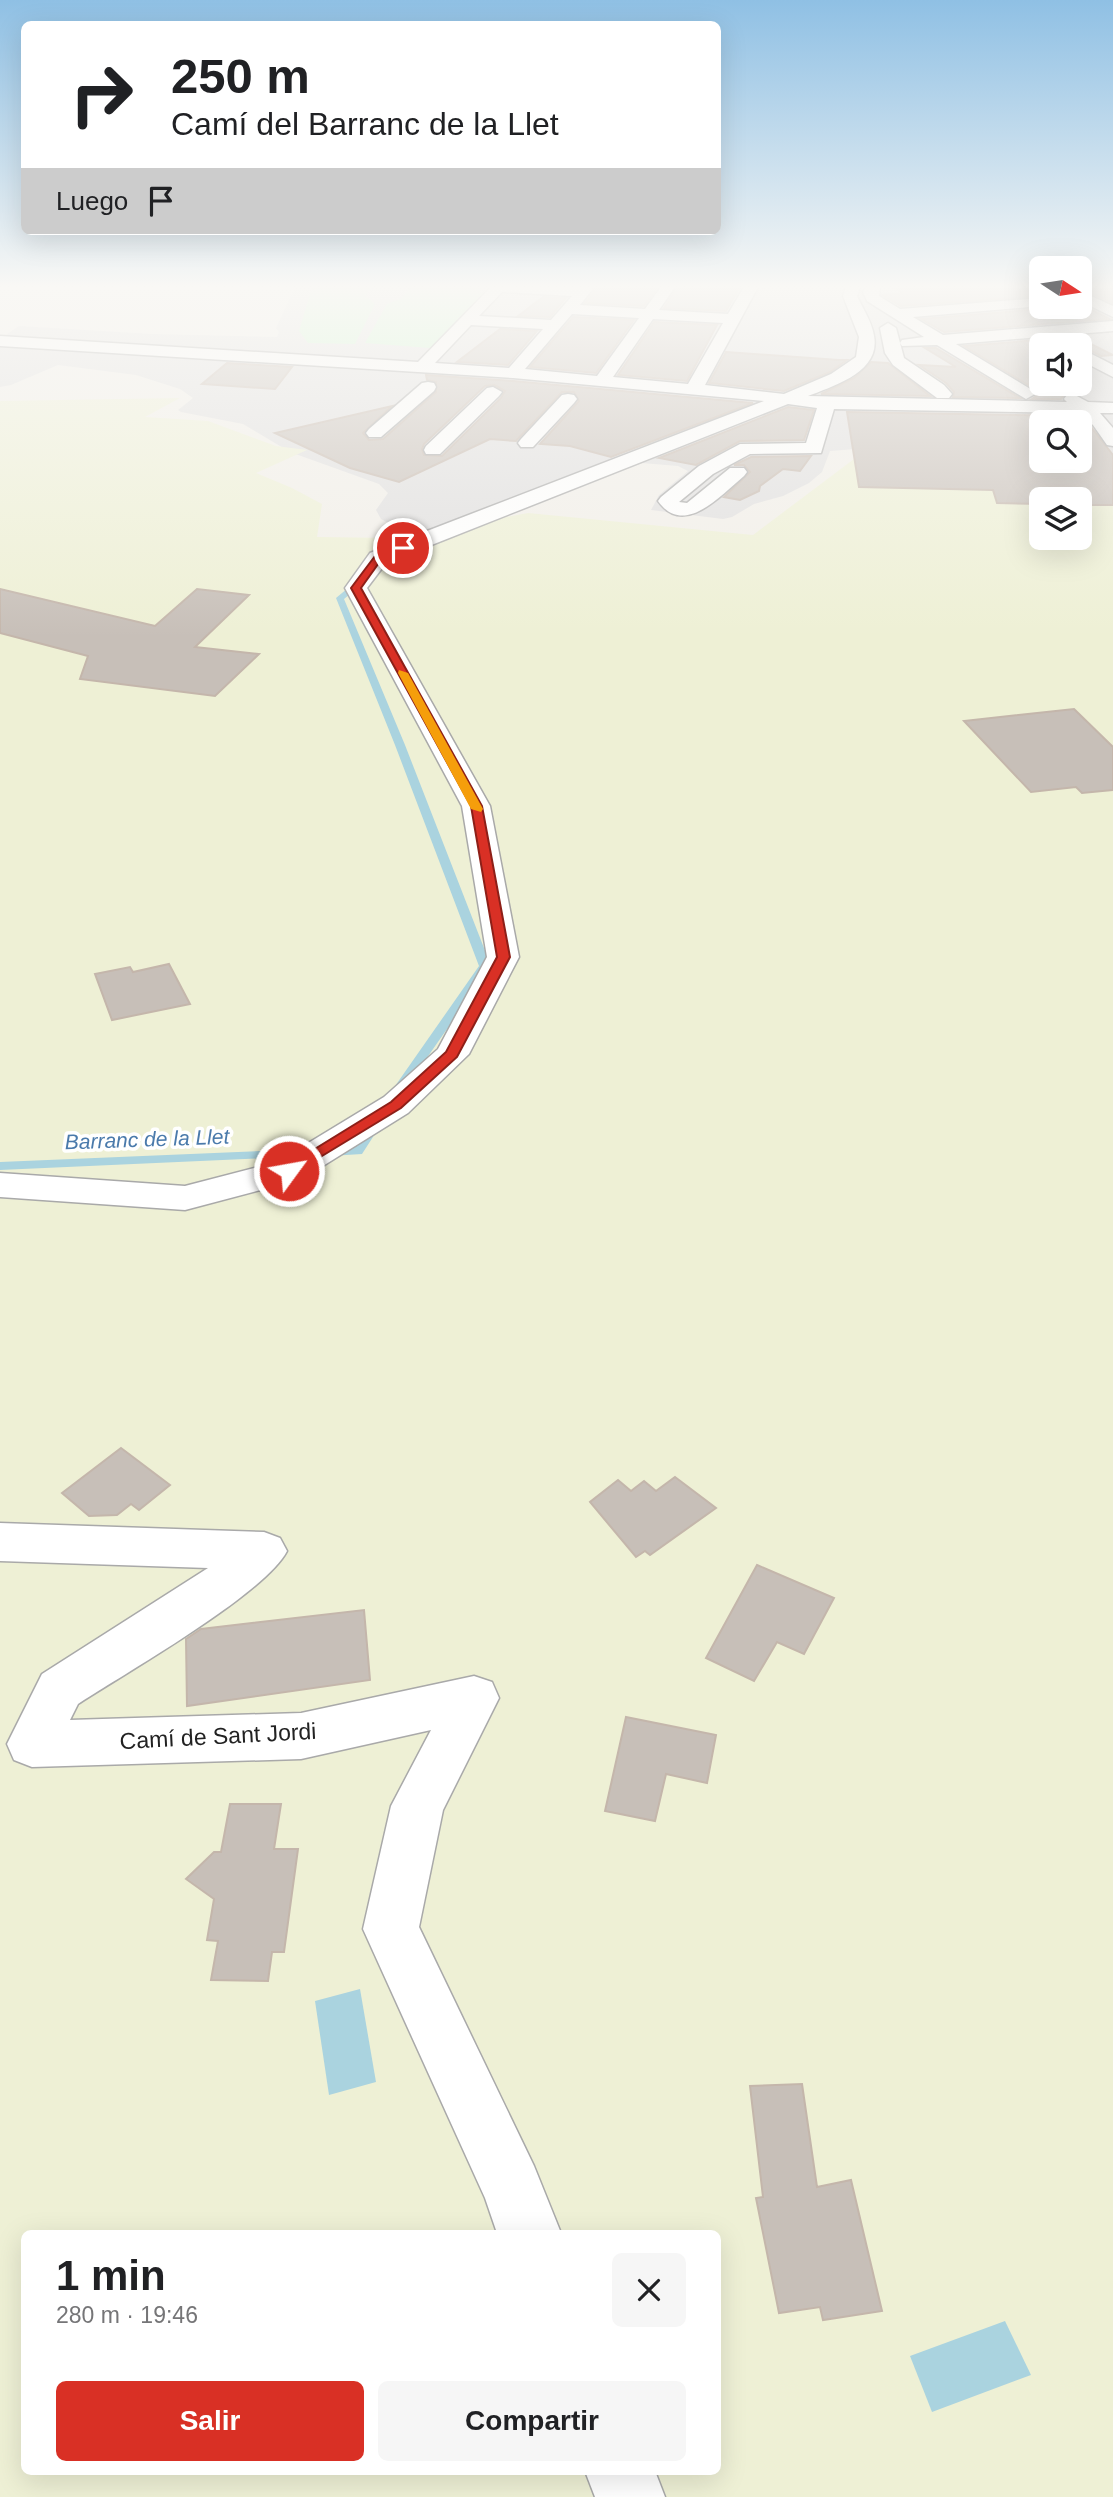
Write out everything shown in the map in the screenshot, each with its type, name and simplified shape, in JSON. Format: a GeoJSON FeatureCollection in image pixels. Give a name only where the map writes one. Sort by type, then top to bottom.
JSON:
{"type":"FeatureCollection","features":[{"type":"Feature","properties":{"kind":"street"},"geometry":{"type":"LineString","coordinates":[[375,433],[413,404]]}},
{"type":"Feature","properties":{"kind":"street"},"geometry":{"type":"LineString","coordinates":[[433,450],[486,404]]}},
{"type":"Feature","properties":{"kind":"street"},"geometry":{"type":"LineString","coordinates":[[527,443],[570,404]]}},
{"type":"Feature","properties":{"kind":"street"},"geometry":{"type":"LineString","coordinates":[[0,1185],[185,1198],[289,1171],[396,1105],[452,1054],[503,957],[476,806],[356,588],[378,558],[774,404]]}},
{"type":"Feature","properties":{"kind":"street"},"geometry":{"type":"LineString","coordinates":[[824,404],[923,413],[1004,404]]}},
{"type":"Feature","properties":{"kind":"street"},"geometry":{"type":"LineString","coordinates":[[737,472],[692,509],[675,509],[668,501],[706,470],[731,454],[747,448],[814,449],[827,404]]}},
{"type":"Feature","properties":{"kind":"street"},"geometry":{"type":"LineString","coordinates":[[1047,404],[1113,408]]}},
{"type":"Feature","properties":{"kind":"street"},"geometry":{"type":"LineString","coordinates":[[1080,404],[1087,408],[1113,441]]}},
{"type":"Feature","properties":{"kind":"street","name":"Camí de Sant Jordi"},"geometry":{"type":"LineString","coordinates":[[0,1542],[264,1551],[206,1596],[60,1689],[32,1744],[301,1736],[474,1698],[417,1805],[391,1929],[512,2188],[528,2230]]}},
{"type":"Feature","properties":{"kind":"street"},"geometry":{"type":"LineString","coordinates":[[622,2475],[630,2497]]}},
{"type":"Feature","properties":{"kind":"shaded area"},"geometry":{"type":"Polygon","coordinates":[[[186,404],[1113,404],[1113,458],[1092,457],[1092,410],[1029,410],[1029,455],[868,448],[830,451],[822,472],[809,483],[723,519],[651,510],[659,495],[688,471],[678,466],[642,463],[449,536],[403,531],[381,519],[376,510],[388,493],[379,484],[290,452],[243,424],[178,410],[186,404]]]}},
{"type":"Feature","properties":{"kind":"green space"},"geometry":{"type":"Polygon","coordinates":[[[0,404],[170,404],[145,417],[208,421],[276,446],[307,450],[256,473],[322,504],[317,537],[391,538],[528,513],[753,535],[866,450],[1029,456],[1029,473],[1092,473],[1092,460],[1113,460],[1113,2497],[0,2497],[0,404]]]}},
{"type":"Feature","properties":{"kind":"water"},"geometry":{"type":"Polygon","coordinates":[[[360,1989],[376,2082],[329,2095],[315,2001],[360,1989]]]}},
{"type":"Feature","properties":{"kind":"water"},"geometry":{"type":"Polygon","coordinates":[[[1005,2321],[1031,2375],[932,2412],[910,2356],[1005,2321]]]}},
{"type":"Feature","properties":{"kind":"building"},"geometry":{"type":"Polygon","coordinates":[[[423,404],[467,404],[424,444],[424,455],[442,456],[495,404],[551,404],[516,441],[490,439],[399,482],[350,468],[275,433],[392,406],[363,433],[369,440],[383,439],[423,404]]]}},
{"type":"Feature","properties":{"kind":"building"},"geometry":{"type":"Polygon","coordinates":[[[577,404],[752,404],[611,457],[570,446],[540,444],[577,404]]]}},
{"type":"Feature","properties":{"kind":"building"},"geometry":{"type":"Polygon","coordinates":[[[788,407],[814,410],[804,440],[740,441],[696,465],[659,458],[788,407]]]}},
{"type":"Feature","properties":{"kind":"building"},"geometry":{"type":"Polygon","coordinates":[[[847,412],[1029,415],[1029,473],[1092,473],[1092,428],[1113,455],[1113,505],[1092,505],[1092,487],[1029,487],[1029,504],[997,503],[993,490],[859,487],[847,412]]]}},
{"type":"Feature","properties":{"kind":"building"},"geometry":{"type":"Polygon","coordinates":[[[811,456],[800,471],[783,469],[760,486],[759,491],[740,500],[724,497],[750,472],[744,465],[734,465],[751,457],[811,456]]]}},
{"type":"Feature","properties":{"kind":"building"},"geometry":{"type":"Polygon","coordinates":[[[0,589],[155,626],[197,589],[249,595],[195,647],[259,654],[215,696],[80,679],[88,656],[0,633],[0,589]]]}},
{"type":"Feature","properties":{"kind":"building"},"geometry":{"type":"Polygon","coordinates":[[[1074,709],[1113,747],[1113,790],[1082,793],[1076,787],[1031,792],[964,721],[1074,709]]]}},
{"type":"Feature","properties":{"kind":"building"},"geometry":{"type":"Polygon","coordinates":[[[169,964],[190,1004],[112,1020],[95,974],[130,967],[133,972],[169,964]]]}},
{"type":"Feature","properties":{"kind":"building"},"geometry":{"type":"Polygon","coordinates":[[[121,1448],[170,1485],[139,1510],[131,1504],[117,1515],[89,1516],[62,1493],[121,1448]]]}},
{"type":"Feature","properties":{"kind":"building"},"geometry":{"type":"Polygon","coordinates":[[[675,1477],[716,1508],[650,1555],[645,1551],[636,1557],[590,1502],[618,1480],[631,1491],[644,1481],[656,1491],[675,1477]]]}},
{"type":"Feature","properties":{"kind":"building"},"geometry":{"type":"Polygon","coordinates":[[[757,1565],[834,1598],[804,1654],[777,1642],[754,1681],[706,1658],[757,1565]]]}},
{"type":"Feature","properties":{"kind":"building"},"geometry":{"type":"Polygon","coordinates":[[[364,1610],[370,1680],[187,1706],[186,1639],[201,1629],[364,1610]]]}},
{"type":"Feature","properties":{"kind":"building"},"geometry":{"type":"Polygon","coordinates":[[[626,1717],[716,1735],[707,1783],[666,1774],[655,1821],[605,1811],[626,1717]]]}},
{"type":"Feature","properties":{"kind":"building"},"geometry":{"type":"Polygon","coordinates":[[[230,1804],[281,1804],[274,1849],[298,1849],[284,1952],[272,1952],[268,1981],[211,1980],[218,1941],[207,1940],[214,1899],[186,1879],[214,1852],[221,1852],[230,1804]]]}},
{"type":"Feature","properties":{"kind":"building"},"geometry":{"type":"Polygon","coordinates":[[[802,2084],[817,2187],[851,2180],[882,2311],[823,2320],[820,2307],[779,2313],[756,2198],[763,2197],[750,2086],[802,2084]]]}},
{"type":"Feature","properties":{"kind":"waterway","name":"Barranc de la Llet"},"geometry":{"type":"LineString","coordinates":[[363,580],[340,598],[485,966],[399,1089]]}},
{"type":"Feature","properties":{"kind":"waterway","name":"Barranc de la Llet"},"geometry":{"type":"LineString","coordinates":[[330,1152],[357,1151],[374,1126]]}},
{"type":"Feature","properties":{"kind":"waterway","name":"Barranc de la Llet"},"geometry":{"type":"LineString","coordinates":[[0,1166],[310,1153]]}},
{"type":"Feature","properties":{"kind":"slow traffic"},"geometry":{"type":"LineString","coordinates":[[403,673],[477,809]]}},
{"type":"Feature","properties":{"kind":"route"},"geometry":{"type":"LineString","coordinates":[[289,1171],[396,1105],[452,1054],[503,957],[476,806],[356,588],[378,558],[403,548]]}}]}
